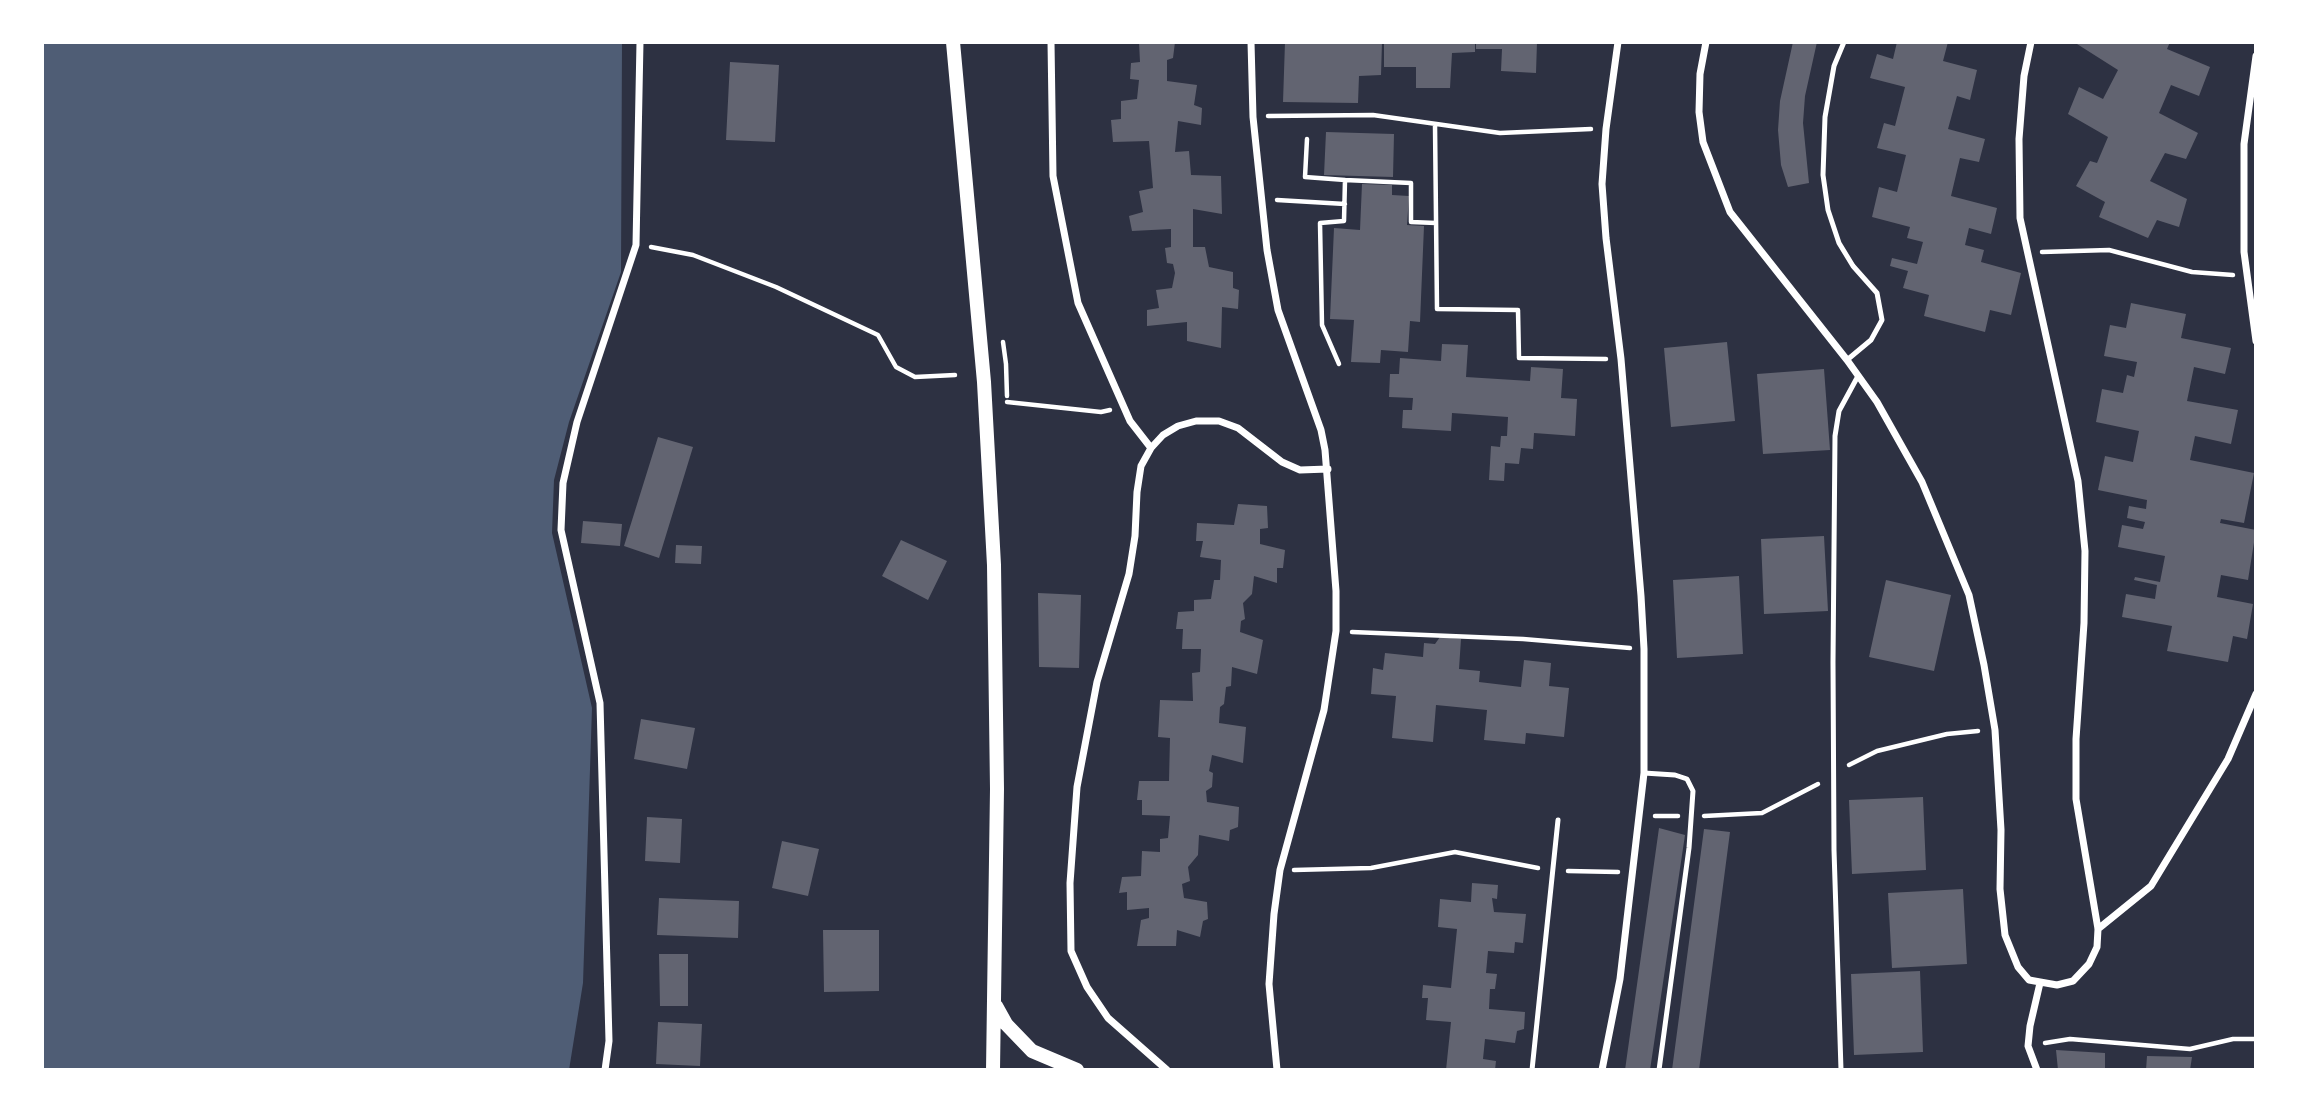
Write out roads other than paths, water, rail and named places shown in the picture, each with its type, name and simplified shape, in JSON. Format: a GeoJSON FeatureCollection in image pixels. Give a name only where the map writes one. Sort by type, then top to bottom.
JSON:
{"type":"FeatureCollection","features":[{"type":"Feature","properties":{"kind":"main road"},"geometry":{"type":"LineString","coordinates":[[953,42],[984,382],[994,565],[997,789],[993,1070]]}},
{"type":"Feature","properties":{"kind":"main road"},"geometry":{"type":"LineString","coordinates":[[994,1003],[1006,1024],[1032,1051],[1077,1070]]}},
{"type":"Feature","properties":{"kind":"street"},"geometry":{"type":"LineString","coordinates":[[605,1070],[608,1041],[600,703],[561,530],[563,483],[577,422],[636,244],[640,42]]}},
{"type":"Feature","properties":{"kind":"street"},"geometry":{"type":"LineString","coordinates":[[1051,42],[1053,176],[1078,303],[1130,421],[1151,448]]}},
{"type":"Feature","properties":{"kind":"street"},"geometry":{"type":"LineString","coordinates":[[1251,42],[1254,117],[1267,250],[1278,310],[1321,430],[1328,469],[1334,545],[1336,631],[1324,710],[1279,870],[1269,984],[1277,1070]]}},
{"type":"Feature","properties":{"kind":"street"},"geometry":{"type":"LineString","coordinates":[[1602,1070],[1620,979],[1644,773],[1644,649],[1621,359],[1602,184],[1606,129],[1618,42]]}},
{"type":"Feature","properties":{"kind":"street"},"geometry":{"type":"LineString","coordinates":[[1706,42],[1700,74],[1699,112],[1703,142],[1730,212],[1877,402],[1922,482],[1969,596],[1995,730],[2001,830],[2000,889],[2005,935],[2018,967],[2029,980],[2057,985],[2073,981],[2089,964],[2097,947],[2098,929],[2076,799],[2076,739],[2085,563],[2078,481],[2020,218],[2019,139],[2024,76],[2031,42]]}},
{"type":"Feature","properties":{"kind":"street"},"geometry":{"type":"LineString","coordinates":[[2256,56],[2244,144],[2244,252],[2256,341]]}},
{"type":"Feature","properties":{"kind":"street"},"geometry":{"type":"LineString","coordinates":[[1167,1070],[1108,1018],[1087,986],[1071,951],[1070,883],[1077,787],[1097,682],[1129,574],[1142,466],[1151,448],[1163,435],[1178,426],[1196,421],[1219,421],[1238,428],[1282,462],[1300,470],[1328,469]]}},
{"type":"Feature","properties":{"kind":"street"},"geometry":{"type":"LineString","coordinates":[[2098,929],[2151,886],[2228,759],[2256,694]]}},
{"type":"Feature","properties":{"kind":"street"},"geometry":{"type":"LineString","coordinates":[[2037,1070],[2028,1046],[2040,983]]}},
{"type":"Feature","properties":{"kind":"lane"},"geometry":{"type":"LineString","coordinates":[[1844,42],[1834,66],[1825,117],[1823,175],[1828,210],[1839,243],[1853,266],[1877,293],[1882,320],[1871,340],[1847,360]]}},
{"type":"Feature","properties":{"kind":"lane"},"geometry":{"type":"LineString","coordinates":[[1842,1070],[1834,850],[1835,436],[1839,411],[1858,376]]}},
{"type":"Feature","properties":{"kind":"lane"},"geometry":{"type":"LineString","coordinates":[[1644,773],[1675,775],[1687,779],[1693,791],[1689,848],[1659,1070]]}},
{"type":"Feature","properties":{"kind":"lane"},"geometry":{"type":"LineString","coordinates":[[1532,1070],[1558,820]]}},
{"type":"Feature","properties":{"kind":"water"},"geometry":{"type":"Polygon","coordinates":[[[42,42],[622,42],[621,272],[569,422],[554,480],[552,533],[592,708],[583,983],[569,1070],[42,1070],[42,42]]]}}]}
